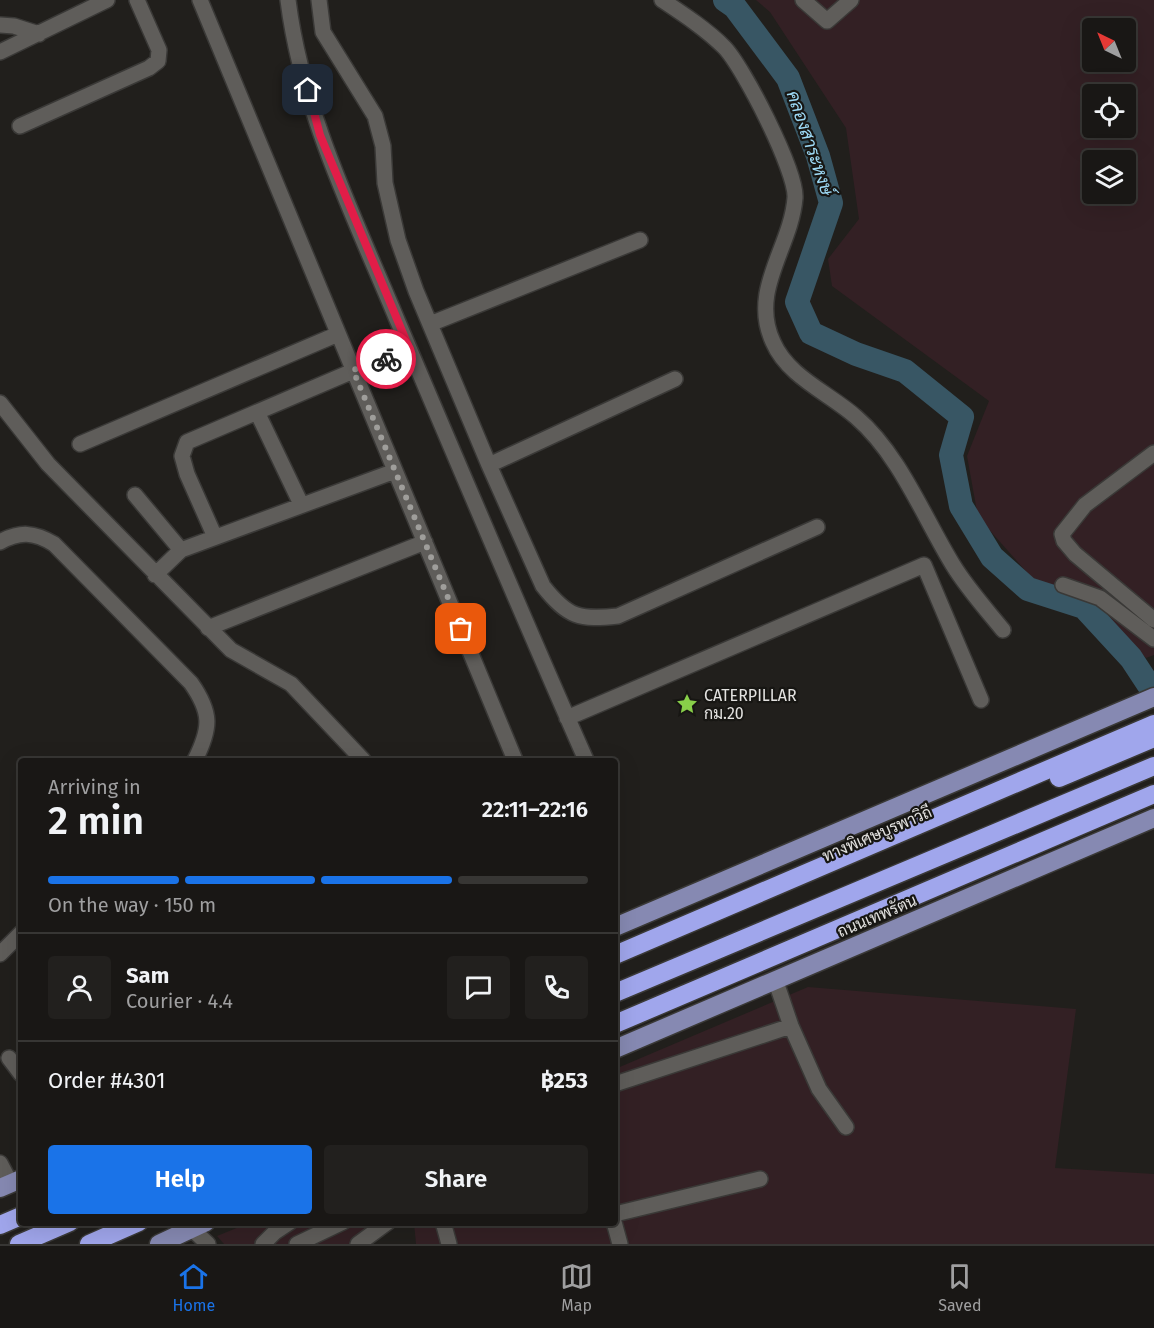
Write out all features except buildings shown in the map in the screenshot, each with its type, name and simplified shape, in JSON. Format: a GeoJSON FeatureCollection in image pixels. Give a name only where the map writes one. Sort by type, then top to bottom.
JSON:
{"type":"FeatureCollection","features":[{"type":"Feature","properties":{"kind":"highway"},"geometry":{"type":"LineString","coordinates":[[618,954],[1151,709]]}},
{"type":"Feature","properties":{"kind":"highway","name":"ทางพิเศษบูรพาวิถี"},"geometry":{"type":"LineString","coordinates":[[618,964],[1154,738]]}},
{"type":"Feature","properties":{"kind":"highway"},"geometry":{"type":"LineString","coordinates":[[618,992],[1154,766]]}},
{"type":"Feature","properties":{"kind":"highway","name":"ถนนเทพรัตน"},"geometry":{"type":"LineString","coordinates":[[618,1023],[1154,794]]}},
{"type":"Feature","properties":{"kind":"highway"},"geometry":{"type":"LineString","coordinates":[[0,1214],[18,1206]]}},
{"type":"Feature","properties":{"kind":"highway"},"geometry":{"type":"LineString","coordinates":[[0,1225],[18,1217]]}},
{"type":"Feature","properties":{"kind":"highway"},"geometry":{"type":"LineString","coordinates":[[19,1244],[61,1226]]}},
{"type":"Feature","properties":{"kind":"highway"},"geometry":{"type":"LineString","coordinates":[[89,1244],[130,1226]]}},
{"type":"Feature","properties":{"kind":"main road"},"geometry":{"type":"LineString","coordinates":[[618,926],[1081,730],[1151,709]]}},
{"type":"Feature","properties":{"kind":"main road","name":"ถนนเทพรัตน"},"geometry":{"type":"LineString","coordinates":[[618,1048],[776,982],[1154,818]]}},
{"type":"Feature","properties":{"kind":"main road"},"geometry":{"type":"LineString","coordinates":[[159,1244],[199,1226]]}},
{"type":"Feature","properties":{"kind":"street"},"geometry":{"type":"LineString","coordinates":[[0,52],[107,0]]}},
{"type":"Feature","properties":{"kind":"street"},"geometry":{"type":"LineString","coordinates":[[20,126],[149,68],[158,61],[159,50],[137,0]]}},
{"type":"Feature","properties":{"kind":"street"},"geometry":{"type":"LineString","coordinates":[[200,0],[514,758]]}},
{"type":"Feature","properties":{"kind":"street"},"geometry":{"type":"LineString","coordinates":[[288,0],[291,22],[320,135],[585,758]]}},
{"type":"Feature","properties":{"kind":"street"},"geometry":{"type":"LineString","coordinates":[[319,0],[322,32],[375,116],[383,146],[385,183],[398,240],[430,324],[543,586],[566,611],[586,619],[618,616],[817,527]]}},
{"type":"Feature","properties":{"kind":"street"},"geometry":{"type":"LineString","coordinates":[[662,0],[724,47],[740,67],[789,168],[795,196],[790,221],[765,296],[766,322],[773,344],[797,373],[857,417],[879,441],[954,567],[1003,630]]}},
{"type":"Feature","properties":{"kind":"street"},"geometry":{"type":"LineString","coordinates":[[803,0],[827,21],[851,0]]}},
{"type":"Feature","properties":{"kind":"street"},"geometry":{"type":"LineString","coordinates":[[0,26],[14,26],[39,34]]}},
{"type":"Feature","properties":{"kind":"street"},"geometry":{"type":"LineString","coordinates":[[430,324],[640,240]]}},
{"type":"Feature","properties":{"kind":"street"},"geometry":{"type":"LineString","coordinates":[[80,444],[338,334]]}},
{"type":"Feature","properties":{"kind":"street"},"geometry":{"type":"LineString","coordinates":[[215,537],[182,456],[188,442],[353,370],[410,350]]}},
{"type":"Feature","properties":{"kind":"street"},"geometry":{"type":"LineString","coordinates":[[489,465],[675,379]]}},
{"type":"Feature","properties":{"kind":"street"},"geometry":{"type":"LineString","coordinates":[[0,404],[48,464],[208,628],[248,662],[291,684],[361,758]]}},
{"type":"Feature","properties":{"kind":"street"},"geometry":{"type":"LineString","coordinates":[[258,412],[301,504]]}},
{"type":"Feature","properties":{"kind":"street"},"geometry":{"type":"LineString","coordinates":[[1154,453],[1085,505],[1062,534],[1064,541],[1075,554],[1154,620]]}},
{"type":"Feature","properties":{"kind":"street"},"geometry":{"type":"LineString","coordinates":[[155,575],[181,550],[395,471]]}},
{"type":"Feature","properties":{"kind":"street"},"geometry":{"type":"LineString","coordinates":[[135,495],[181,550]]}},
{"type":"Feature","properties":{"kind":"street"},"geometry":{"type":"LineString","coordinates":[[0,542],[21,532],[40,536],[54,544],[191,683],[204,703],[207,715],[206,740],[196,758]]}},
{"type":"Feature","properties":{"kind":"street"},"geometry":{"type":"LineString","coordinates":[[208,628],[425,542]]}},
{"type":"Feature","properties":{"kind":"street"},"geometry":{"type":"LineString","coordinates":[[567,718],[924,565],[981,700]]}},
{"type":"Feature","properties":{"kind":"street"},"geometry":{"type":"LineString","coordinates":[[1063,585],[1100,598],[1154,639]]}},
{"type":"Feature","properties":{"kind":"street"},"geometry":{"type":"LineString","coordinates":[[0,954],[18,936]]}},
{"type":"Feature","properties":{"kind":"street"},"geometry":{"type":"LineString","coordinates":[[776,982],[791,1026],[819,1089],[846,1127]]}},
{"type":"Feature","properties":{"kind":"street"},"geometry":{"type":"LineString","coordinates":[[618,1083],[791,1026]]}},
{"type":"Feature","properties":{"kind":"street"},"geometry":{"type":"LineString","coordinates":[[9,1058],[18,1070]]}},
{"type":"Feature","properties":{"kind":"street"},"geometry":{"type":"LineString","coordinates":[[0,1163],[11,1184]]}},
{"type":"Feature","properties":{"kind":"street"},"geometry":{"type":"LineString","coordinates":[[618,1213],[760,1179]]}},
{"type":"Feature","properties":{"kind":"street"},"geometry":{"type":"LineString","coordinates":[[199,1226],[208,1244]]}},
{"type":"Feature","properties":{"kind":"street"},"geometry":{"type":"LineString","coordinates":[[263,1244],[284,1226]]}},
{"type":"Feature","properties":{"kind":"street"},"geometry":{"type":"LineString","coordinates":[[297,1244],[335,1226]]}},
{"type":"Feature","properties":{"kind":"street"},"geometry":{"type":"LineString","coordinates":[[358,1244],[383,1226]]}},
{"type":"Feature","properties":{"kind":"street"},"geometry":{"type":"LineString","coordinates":[[444,1226],[449,1244]]}},
{"type":"Feature","properties":{"kind":"street"},"geometry":{"type":"LineString","coordinates":[[615,1226],[620,1244]]}},
{"type":"Feature","properties":{"kind":"shaded area"},"geometry":{"type":"Polygon","coordinates":[[[756,0],[1154,0],[1154,655],[1146,658],[1088,601],[1038,585],[978,517],[967,456],[989,401],[832,286],[828,259],[859,219],[846,128],[770,12],[756,0]]]}},
{"type":"Feature","properties":{"kind":"shaded area"},"geometry":{"type":"Polygon","coordinates":[[[808,987],[1076,1009],[1055,1168],[1154,1174],[1154,1244],[416,1244],[414,1226],[618,1226],[618,1068],[808,987]]]}},
{"type":"Feature","properties":{"kind":"shaded area"},"geometry":{"type":"Polygon","coordinates":[[[242,1226],[393,1226],[372,1244],[224,1244],[217,1236],[242,1226]]]}},
{"type":"Feature","properties":{"kind":"waterway","name":"คลองสาระหงษ์"},"geometry":{"type":"LineString","coordinates":[[725,0],[735,7],[788,78],[818,156],[831,203],[797,302],[811,333],[856,354],[905,371],[962,417],[951,455],[961,506],[992,557],[1028,589],[1084,607],[1131,658],[1154,693]]}},
{"type":"Feature","properties":{"kind":"way so far"},"geometry":{"type":"LineString","coordinates":[[386,359],[353,370],[461,629]]}},
{"type":"Feature","properties":{"kind":"place","name":"CATERPILLAR กม.20"},"geometry":{"type":"Point","coordinates":[687,704]}},
{"type":"Feature","properties":{"kind":"route"},"geometry":{"type":"LineString","coordinates":[[308,90],[320,135],[410,350],[386,359]]}}]}
